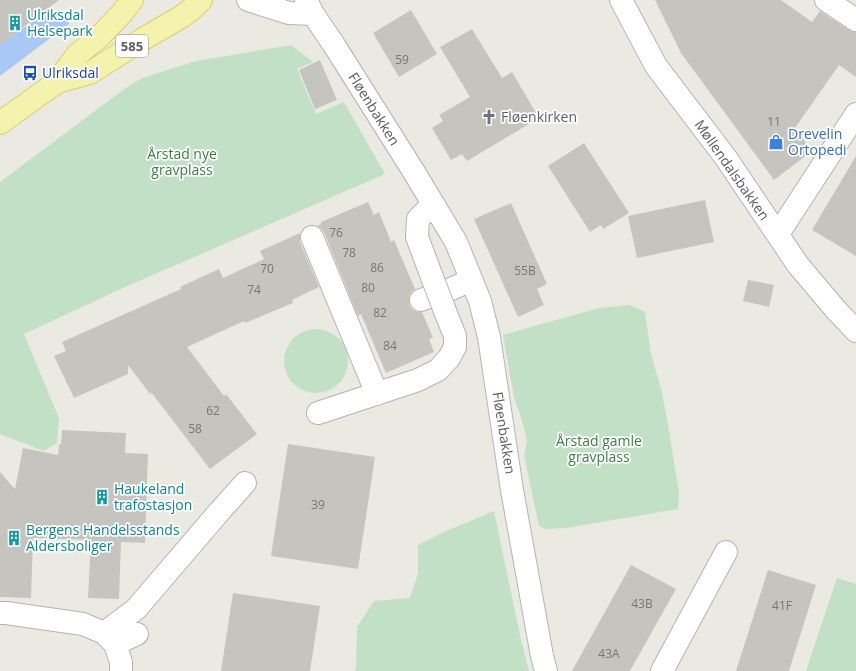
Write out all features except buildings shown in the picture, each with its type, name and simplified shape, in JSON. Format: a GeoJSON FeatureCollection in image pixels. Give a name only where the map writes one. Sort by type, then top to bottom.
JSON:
{"type":"FeatureCollection","features":[{"type":"Feature","properties":{"kind":"main road","name":"585"},"geometry":{"type":"LineString","coordinates":[[0,123],[57,82],[77,55],[122,13],[132,0]]}},
{"type":"Feature","properties":{"kind":"main road","name":"585"},"geometry":{"type":"LineString","coordinates":[[57,82],[90,73],[181,17],[201,0]]}},
{"type":"Feature","properties":{"kind":"street","name":"Fløenbakken"},"geometry":{"type":"LineString","coordinates":[[248,0],[289,13],[309,7],[414,172],[456,242],[480,301],[489,337],[512,490],[546,671]]}},
{"type":"Feature","properties":{"kind":"street","name":"Møllendalsbakken"},"geometry":{"type":"LineString","coordinates":[[621,0],[656,66],[726,158],[798,265],[854,324]]}},
{"type":"Feature","properties":{"kind":"street"},"geometry":{"type":"LineString","coordinates":[[826,0],[856,20]]}},
{"type":"Feature","properties":{"kind":"street"},"geometry":{"type":"LineString","coordinates":[[778,234],[856,114]]}},
{"type":"Feature","properties":{"kind":"street"},"geometry":{"type":"LineString","coordinates":[[318,413],[418,380],[438,370],[449,358],[455,347],[455,336],[417,237],[418,219],[433,204]]}},
{"type":"Feature","properties":{"kind":"street"},"geometry":{"type":"LineString","coordinates":[[312,237],[377,394]]}},
{"type":"Feature","properties":{"kind":"street"},"geometry":{"type":"LineString","coordinates":[[421,300],[472,280]]}},
{"type":"Feature","properties":{"kind":"street"},"geometry":{"type":"LineString","coordinates":[[110,638],[245,483]]}},
{"type":"Feature","properties":{"kind":"street"},"geometry":{"type":"LineString","coordinates":[[662,671],[726,552]]}},
{"type":"Feature","properties":{"kind":"street"},"geometry":{"type":"LineString","coordinates":[[0,613],[83,624],[110,638],[137,634]]}},
{"type":"Feature","properties":{"kind":"street"},"geometry":{"type":"LineString","coordinates":[[110,638],[121,662],[121,671]]}},
{"type":"Feature","properties":{"kind":"green space","name":"Årstad nye gravplass"},"geometry":{"type":"Polygon","coordinates":[[[291,45],[313,62],[297,69],[316,114],[344,102],[385,174],[123,288],[24,334],[59,418],[57,443],[44,451],[0,434],[0,182],[123,90],[142,78],[196,61],[291,45]]]}},
{"type":"Feature","properties":{"kind":"green space","name":"Årstad gamle gravplass"},"geometry":{"type":"Polygon","coordinates":[[[630,305],[645,312],[651,354],[662,392],[668,424],[679,493],[678,509],[566,528],[546,529],[539,526],[524,455],[527,442],[524,427],[514,397],[503,335],[599,308],[630,305]]]}},
{"type":"Feature","properties":{"kind":"green space"},"geometry":{"type":"Polygon","coordinates":[[[316,329],[328,331],[339,338],[346,349],[348,361],[346,373],[339,384],[328,391],[316,393],[304,391],[293,384],[286,373],[284,361],[286,349],[293,338],[304,331],[316,329]]]}},
{"type":"Feature","properties":{"kind":"green space"},"geometry":{"type":"Polygon","coordinates":[[[494,511],[529,671],[355,671],[357,627],[374,601],[410,598],[418,573],[418,545],[444,532],[494,511]]]}},
{"type":"Feature","properties":{"kind":"green space"},"geometry":{"type":"Polygon","coordinates":[[[837,578],[856,584],[856,671],[806,671],[837,578]]]}},
{"type":"Feature","properties":{"kind":"water"},"geometry":{"type":"Polygon","coordinates":[[[61,11],[69,20],[69,24],[0,76],[0,44],[35,20],[61,11]]]}},
{"type":"Feature","properties":{"kind":"place","name":"Ulriksdal Helsepark"},"geometry":{"type":"Point","coordinates":[15,23]}},
{"type":"Feature","properties":{"kind":"place","name":"Ulriksdal"},"geometry":{"type":"Point","coordinates":[30,73]}},
{"type":"Feature","properties":{"kind":"place","name":"Fløenkirken"},"geometry":{"type":"Point","coordinates":[489,117]}},
{"type":"Feature","properties":{"kind":"place","name":"Drevelin Ortopedi"},"geometry":{"type":"Point","coordinates":[776,142]}},
{"type":"Feature","properties":{"kind":"place","name":"Haukeland trafostasjon"},"geometry":{"type":"Point","coordinates":[102,497]}},
{"type":"Feature","properties":{"kind":"place","name":"Bergens Handelsstands Aldersboliger"},"geometry":{"type":"Point","coordinates":[14,538]}}]}
